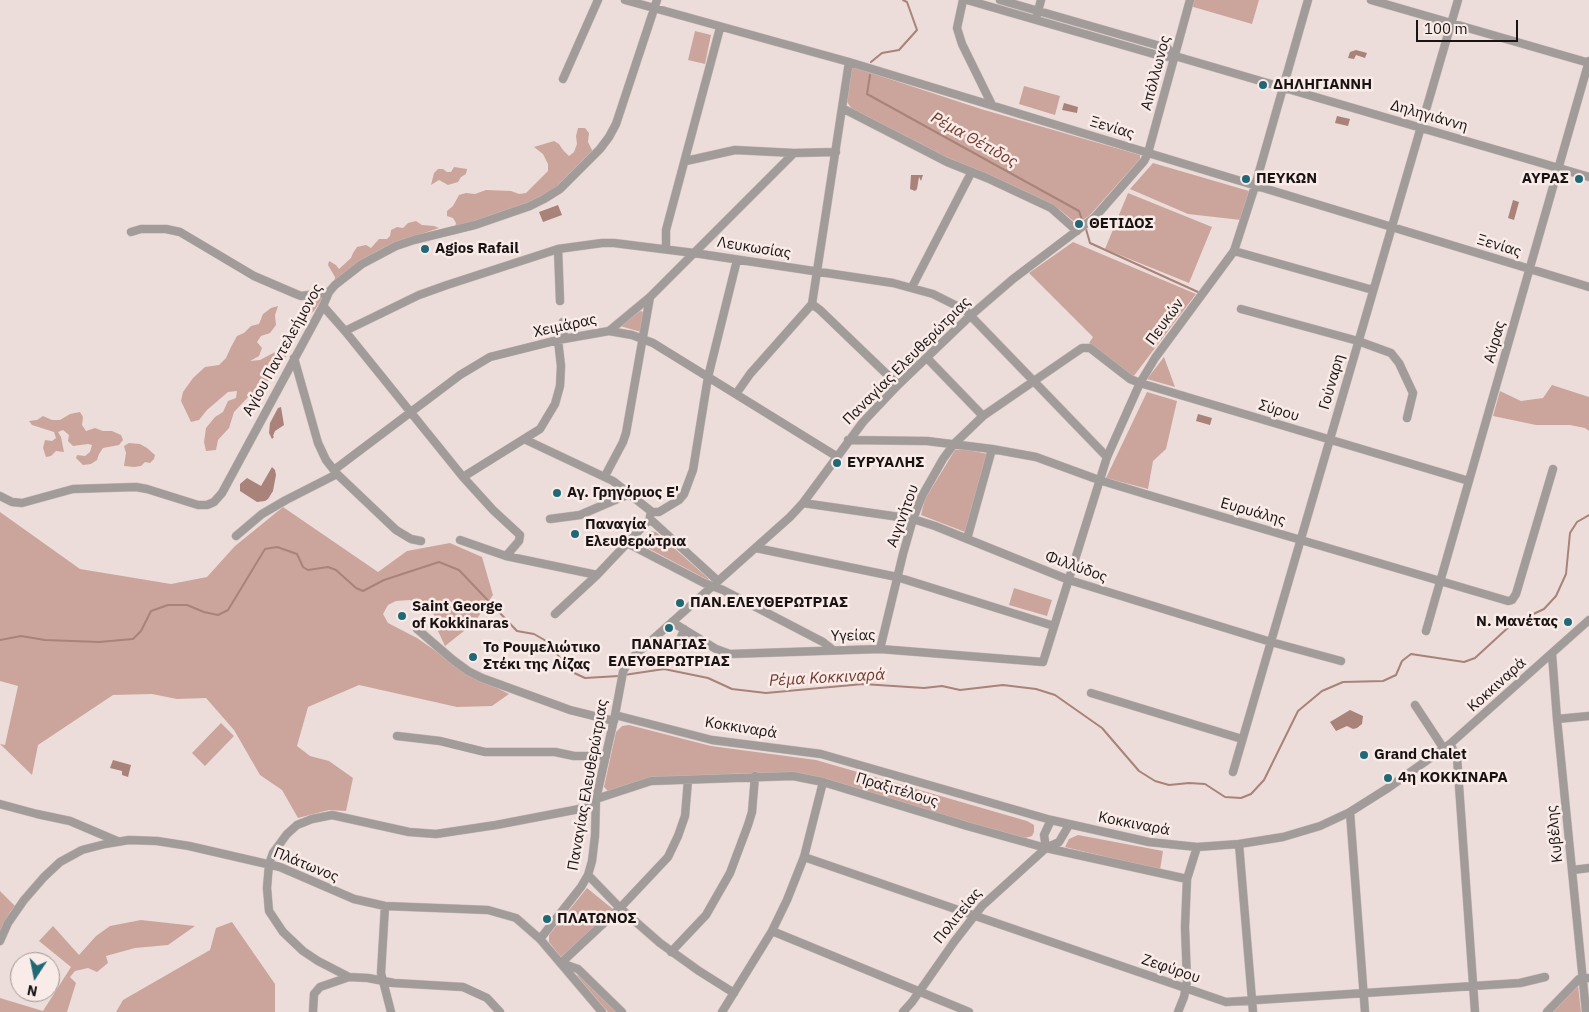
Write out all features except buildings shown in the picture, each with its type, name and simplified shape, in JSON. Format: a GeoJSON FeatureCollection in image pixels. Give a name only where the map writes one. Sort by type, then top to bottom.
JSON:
{"type":"FeatureCollection","features":[{"type":"Feature","properties":{"kind":"street"},"geometry":{"type":"LineString","coordinates":[[563,79],[598,0]]}},
{"type":"Feature","properties":{"kind":"street","name":"Ξενίας"},"geometry":{"type":"LineString","coordinates":[[625,0],[720,28],[849,62],[1589,287]]}},
{"type":"Feature","properties":{"kind":"street","name":"Αγίου Παντελεήμονος"},"geometry":{"type":"LineString","coordinates":[[0,496],[12,502],[22,504],[73,489],[136,487],[198,505],[211,504],[222,493],[329,292],[335,285],[362,264],[396,246],[475,225],[530,206],[560,188],[600,149],[612,131],[626,96],[657,0]]}},
{"type":"Feature","properties":{"kind":"street"},"geometry":{"type":"LineString","coordinates":[[963,0],[957,28],[962,44],[992,105]]}},
{"type":"Feature","properties":{"kind":"street","name":"Δηληγιάννη"},"geometry":{"type":"LineString","coordinates":[[967,0],[1164,56],[1175,56],[1589,177]]}},
{"type":"Feature","properties":{"kind":"street","name":"Δηληγιάννη"},"geometry":{"type":"LineString","coordinates":[[1000,0],[1167,48],[1175,56]]}},
{"type":"Feature","properties":{"kind":"street"},"geometry":{"type":"LineString","coordinates":[[1036,20],[1041,0]]}},
{"type":"Feature","properties":{"kind":"street","name":"Απόλλωνος"},"geometry":{"type":"LineString","coordinates":[[1148,153],[1190,0]]}},
{"type":"Feature","properties":{"kind":"street","name":"Πευκών"},"geometry":{"type":"LineString","coordinates":[[1043,662],[1099,480],[1107,457],[1140,383],[1155,358],[1234,251],[1284,88],[1308,0]]}},
{"type":"Feature","properties":{"kind":"street"},"geometry":{"type":"LineString","coordinates":[[1371,0],[1589,63]]}},
{"type":"Feature","properties":{"kind":"street","name":"Γούναρη"},"geometry":{"type":"LineString","coordinates":[[1233,772],[1458,0]]}},
{"type":"Feature","properties":{"kind":"street"},"geometry":{"type":"LineString","coordinates":[[666,249],[666,230],[720,28]]}},
{"type":"Feature","properties":{"kind":"street"},"geometry":{"type":"LineString","coordinates":[[1105,40],[1108,31]]}},
{"type":"Feature","properties":{"kind":"street"},"geometry":{"type":"LineString","coordinates":[[736,394],[750,374],[812,304],[849,62]]}},
{"type":"Feature","properties":{"kind":"street","name":"Αύρας"},"geometry":{"type":"LineString","coordinates":[[1426,631],[1589,63]]}},
{"type":"Feature","properties":{"kind":"street"},"geometry":{"type":"LineString","coordinates":[[842,108],[971,173],[987,178],[1050,208],[1077,231]]}},
{"type":"Feature","properties":{"kind":"street"},"geometry":{"type":"LineString","coordinates":[[686,160],[735,150],[794,153],[836,152]]}},
{"type":"Feature","properties":{"kind":"street"},"geometry":{"type":"LineString","coordinates":[[608,331],[650,296],[794,153]]}},
{"type":"Feature","properties":{"kind":"street","name":"Παναγίας Ελευθερώτριας"},"geometry":{"type":"LineString","coordinates":[[540,939],[581,887],[588,875],[596,836],[596,803],[620,682],[627,664],[756,548],[802,502],[848,440],[898,386],[970,316],[1013,279],[1095,217],[1144,161],[1148,153]]}},
{"type":"Feature","properties":{"kind":"street"},"geometry":{"type":"LineString","coordinates":[[912,287],[971,173]]}},
{"type":"Feature","properties":{"kind":"street"},"geometry":{"type":"LineString","coordinates":[[131,232],[140,229],[166,229],[180,232],[254,276],[296,294],[301,296],[329,292]]}},
{"type":"Feature","properties":{"kind":"street","name":"Λευκωσίας"},"geometry":{"type":"LineString","coordinates":[[345,331],[419,296],[558,249],[614,243],[694,253],[912,287],[946,300],[965,310],[1107,457]]}},
{"type":"Feature","properties":{"kind":"street"},"geometry":{"type":"LineString","coordinates":[[558,249],[560,301]]}},
{"type":"Feature","properties":{"kind":"street"},"geometry":{"type":"LineString","coordinates":[[1234,251],[1373,290]]}},
{"type":"Feature","properties":{"kind":"street"},"geometry":{"type":"LineString","coordinates":[[555,614],[597,575],[651,516],[675,504],[684,494],[698,450],[708,377],[737,260]]}},
{"type":"Feature","properties":{"kind":"street"},"geometry":{"type":"LineString","coordinates":[[605,476],[626,433],[644,339],[650,296]]}},
{"type":"Feature","properties":{"kind":"street"},"geometry":{"type":"LineString","coordinates":[[812,304],[898,386]]}},
{"type":"Feature","properties":{"kind":"street"},"geometry":{"type":"LineString","coordinates":[[323,306],[464,477],[493,510],[520,535],[519,541],[506,556]]}},
{"type":"Feature","properties":{"kind":"street"},"geometry":{"type":"LineString","coordinates":[[1240,308],[1386,350],[1396,357],[1413,395],[1407,418]]}},
{"type":"Feature","properties":{"kind":"street"},"geometry":{"type":"LineString","coordinates":[[464,477],[540,429],[558,396],[562,366],[561,340],[563,322]]}},
{"type":"Feature","properties":{"kind":"street","name":"Χειμάρας"},"geometry":{"type":"LineString","coordinates":[[236,536],[262,514],[336,472],[411,411],[460,375],[490,357],[608,331],[644,339],[670,352],[836,456]]}},
{"type":"Feature","properties":{"kind":"street","name":"Αιγινήτου"},"geometry":{"type":"LineString","coordinates":[[880,649],[913,519],[922,496],[943,459],[954,444],[983,416],[1082,348],[1090,348]]}},
{"type":"Feature","properties":{"kind":"street","name":"Σύρου"},"geometry":{"type":"LineString","coordinates":[[1090,348],[1130,379],[1140,383],[1470,481]]}},
{"type":"Feature","properties":{"kind":"street"},"geometry":{"type":"LineString","coordinates":[[294,358],[318,443],[326,460],[396,530],[410,539],[422,542]]}},
{"type":"Feature","properties":{"kind":"street"},"geometry":{"type":"LineString","coordinates":[[927,358],[983,416]]}},
{"type":"Feature","properties":{"kind":"street"},"geometry":{"type":"LineString","coordinates":[[524,439],[613,481],[629,494],[715,583],[822,642],[833,650]]}},
{"type":"Feature","properties":{"kind":"street","name":"Ευρυάλης"},"geometry":{"type":"LineString","coordinates":[[848,440],[927,441],[1023,454],[1051,461],[1099,480],[1508,601],[1514,598],[1553,468]]}},
{"type":"Feature","properties":{"kind":"street"},"geometry":{"type":"LineString","coordinates":[[967,539],[992,449]]}},
{"type":"Feature","properties":{"kind":"street"},"geometry":{"type":"LineString","coordinates":[[550,519],[580,515],[629,494]]}},
{"type":"Feature","properties":{"kind":"street","name":"Φιλλύδος"},"geometry":{"type":"LineString","coordinates":[[802,502],[913,519],[1068,580],[1271,642],[1342,661]]}},
{"type":"Feature","properties":{"kind":"street"},"geometry":{"type":"LineString","coordinates":[[460,540],[506,556],[597,575]]}},
{"type":"Feature","properties":{"kind":"street"},"geometry":{"type":"LineString","coordinates":[[627,543],[704,583],[715,583]]}},
{"type":"Feature","properties":{"kind":"street"},"geometry":{"type":"LineString","coordinates":[[756,548],[897,577],[1054,626]]}},
{"type":"Feature","properties":{"kind":"street","name":"Κοκκιναρά"},"geometry":{"type":"LineString","coordinates":[[417,629],[452,660],[468,671],[482,678],[570,710],[712,740],[821,754],[1069,825],[1149,842],[1197,847],[1239,844],[1283,837],[1320,826],[1350,812],[1388,788],[1447,746],[1589,620]]}},
{"type":"Feature","properties":{"kind":"street","name":"Υγείας"},"geometry":{"type":"LineString","coordinates":[[672,622],[716,649],[730,654],[880,649],[1043,662]]}},
{"type":"Feature","properties":{"kind":"street"},"geometry":{"type":"LineString","coordinates":[[645,646],[676,643],[680,640],[684,629]]}},
{"type":"Feature","properties":{"kind":"street","name":"Κυβέλης"},"geometry":{"type":"LineString","coordinates":[[1552,654],[1557,718],[1586,978],[1586,1012]]}},
{"type":"Feature","properties":{"kind":"street"},"geometry":{"type":"LineString","coordinates":[[1091,693],[1242,739]]}},
{"type":"Feature","properties":{"kind":"street"},"geometry":{"type":"LineString","coordinates":[[1415,704],[1457,757],[1475,1012]]}},
{"type":"Feature","properties":{"kind":"street"},"geometry":{"type":"LineString","coordinates":[[1557,718],[1589,716]]}},
{"type":"Feature","properties":{"kind":"street"},"geometry":{"type":"LineString","coordinates":[[397,736],[440,741],[485,752],[548,752],[574,756],[606,756]]}},
{"type":"Feature","properties":{"kind":"street"},"geometry":{"type":"LineString","coordinates":[[671,952],[706,915],[730,873],[743,842],[752,812],[755,776]]}},
{"type":"Feature","properties":{"kind":"street","name":"Πραξιτέλους"},"geometry":{"type":"LineString","coordinates":[[268,864],[273,853],[291,829],[304,822],[324,816],[339,816],[409,832],[436,834],[496,825],[596,803],[651,781],[793,776],[823,782],[1046,848],[1187,879]]}},
{"type":"Feature","properties":{"kind":"street"},"geometry":{"type":"LineString","coordinates":[[622,1012],[578,969],[561,963],[620,908],[662,865],[674,846],[685,816],[688,780]]}},
{"type":"Feature","properties":{"kind":"street"},"geometry":{"type":"LineString","coordinates":[[722,1012],[772,931],[787,900],[804,857],[823,782]]}},
{"type":"Feature","properties":{"kind":"street"},"geometry":{"type":"LineString","coordinates":[[0,804],[70,821],[118,841]]}},
{"type":"Feature","properties":{"kind":"street"},"geometry":{"type":"LineString","coordinates":[[1350,812],[1365,1012]]}},
{"type":"Feature","properties":{"kind":"street"},"geometry":{"type":"LineString","coordinates":[[1046,848],[1044,835],[1051,820]]}},
{"type":"Feature","properties":{"kind":"street","name":"Πολιτείας"},"geometry":{"type":"LineString","coordinates":[[903,1012],[920,992],[974,916],[993,895],[1046,848],[1058,842],[1069,825]]}},
{"type":"Feature","properties":{"kind":"street","name":"Πλάτωνος"},"geometry":{"type":"LineString","coordinates":[[0,941],[13,915],[51,868],[69,856],[82,850],[118,841],[138,840],[174,844],[292,871],[354,899],[385,906],[488,910],[516,918],[540,939],[602,1012]]}},
{"type":"Feature","properties":{"kind":"street"},"geometry":{"type":"LineString","coordinates":[[1239,844],[1253,1012]]}},
{"type":"Feature","properties":{"kind":"street"},"geometry":{"type":"LineString","coordinates":[[1178,1012],[1186,989],[1185,906],[1187,879],[1197,847]]}},
{"type":"Feature","properties":{"kind":"street","name":"Ζεφύρου"},"geometry":{"type":"LineString","coordinates":[[804,857],[1226,1002],[1252,1002],[1520,983],[1545,977]]}},
{"type":"Feature","properties":{"kind":"street"},"geometry":{"type":"LineString","coordinates":[[268,864],[267,888],[269,911],[282,932],[303,951],[318,961],[349,977],[394,983],[463,987],[487,998],[500,1012]]}},
{"type":"Feature","properties":{"kind":"street"},"geometry":{"type":"LineString","coordinates":[[1573,870],[1589,868]]}},
{"type":"Feature","properties":{"kind":"street"},"geometry":{"type":"LineString","coordinates":[[588,875],[648,934],[671,952],[734,994]]}},
{"type":"Feature","properties":{"kind":"street"},"geometry":{"type":"LineString","coordinates":[[385,906],[381,973],[391,1012]]}},
{"type":"Feature","properties":{"kind":"street"},"geometry":{"type":"LineString","coordinates":[[772,931],[969,1012]]}},
{"type":"Feature","properties":{"kind":"street"},"geometry":{"type":"LineString","coordinates":[[313,1012],[314,994],[320,987],[349,977]]}},
{"type":"Feature","properties":{"kind":"street"},"geometry":{"type":"LineString","coordinates":[[1547,1012],[1575,982],[1586,978]]}},
{"type":"Feature","properties":{"kind":"shaded area"},"geometry":{"type":"Polygon","coordinates":[[[1191,0],[1259,0],[1252,24],[1190,6],[1191,0]]]}},
{"type":"Feature","properties":{"kind":"shaded area"},"geometry":{"type":"Polygon","coordinates":[[[695,31],[711,35],[705,64],[688,60],[695,31]]]}},
{"type":"Feature","properties":{"kind":"shaded area"},"geometry":{"type":"Polygon","coordinates":[[[1356,50],[1367,53],[1365,58],[1356,55],[1354,59],[1348,58],[1350,52],[1356,50]]]}},
{"type":"Feature","properties":{"kind":"shaded area"},"geometry":{"type":"Polygon","coordinates":[[[853,67],[981,109],[1140,155],[1140,159],[1090,215],[1077,224],[1060,210],[966,169],[852,109],[847,102],[853,67]]]}},
{"type":"Feature","properties":{"kind":"shaded area"},"geometry":{"type":"Polygon","coordinates":[[[1024,86],[1060,96],[1055,115],[1019,104],[1024,86]]]}},
{"type":"Feature","properties":{"kind":"shaded area"},"geometry":{"type":"Polygon","coordinates":[[[1064,103],[1078,107],[1077,113],[1062,110],[1064,103]]]}},
{"type":"Feature","properties":{"kind":"shaded area"},"geometry":{"type":"Polygon","coordinates":[[[1337,116],[1350,119],[1348,126],[1335,123],[1337,116]]]}},
{"type":"Feature","properties":{"kind":"shaded area"},"geometry":{"type":"Polygon","coordinates":[[[578,128],[585,128],[589,133],[588,142],[592,154],[553,191],[533,201],[455,228],[456,223],[453,218],[447,216],[447,211],[453,206],[459,195],[466,193],[475,194],[486,190],[511,191],[519,194],[526,193],[548,171],[548,164],[543,154],[534,147],[554,141],[569,156],[574,152],[577,144],[578,128]]]}},
{"type":"Feature","properties":{"kind":"shaded area"},"geometry":{"type":"Polygon","coordinates":[[[1153,163],[1249,191],[1241,220],[1188,214],[1130,189],[1153,163]]]}},
{"type":"Feature","properties":{"kind":"shaded area"},"geometry":{"type":"Polygon","coordinates":[[[454,167],[467,169],[466,174],[458,182],[448,185],[439,180],[431,185],[434,173],[438,169],[451,172],[454,167]]]}},
{"type":"Feature","properties":{"kind":"shaded area"},"geometry":{"type":"Polygon","coordinates":[[[911,175],[923,175],[921,181],[919,177],[915,191],[910,189],[911,175]]]}},
{"type":"Feature","properties":{"kind":"shaded area"},"geometry":{"type":"Polygon","coordinates":[[[1128,193],[1212,227],[1189,283],[1105,249],[1128,193]]]}},
{"type":"Feature","properties":{"kind":"shaded area"},"geometry":{"type":"Polygon","coordinates":[[[1513,200],[1519,202],[1514,220],[1508,218],[1513,200]]]}},
{"type":"Feature","properties":{"kind":"shaded area"},"geometry":{"type":"Polygon","coordinates":[[[558,205],[562,215],[543,222],[539,212],[558,205]]]}},
{"type":"Feature","properties":{"kind":"shaded area"},"geometry":{"type":"Polygon","coordinates":[[[416,221],[422,225],[439,228],[398,242],[376,252],[344,273],[334,283],[335,277],[328,265],[329,261],[339,269],[351,258],[357,247],[366,245],[371,248],[379,239],[387,239],[390,236],[391,230],[397,227],[403,228],[408,223],[416,221]]]}},
{"type":"Feature","properties":{"kind":"shaded area"},"geometry":{"type":"Polygon","coordinates":[[[1073,242],[1196,294],[1133,377],[1089,343],[1093,337],[1029,273],[1073,242]]]}},
{"type":"Feature","properties":{"kind":"shaded area"},"geometry":{"type":"Polygon","coordinates":[[[324,296],[314,311],[297,325],[302,307],[306,302],[313,297],[324,296]]]}},
{"type":"Feature","properties":{"kind":"shaded area"},"geometry":{"type":"Polygon","coordinates":[[[278,306],[275,315],[276,325],[270,333],[261,336],[257,342],[262,348],[259,356],[250,361],[260,360],[277,351],[280,344],[287,339],[293,341],[290,350],[273,376],[262,387],[252,393],[234,412],[229,428],[218,440],[216,450],[206,451],[204,442],[206,428],[215,417],[223,412],[228,401],[236,398],[237,391],[228,392],[207,410],[199,420],[191,422],[181,401],[183,392],[193,378],[205,367],[219,365],[226,358],[237,336],[244,333],[251,326],[259,324],[263,314],[271,308],[278,306]]]}},
{"type":"Feature","properties":{"kind":"shaded area"},"geometry":{"type":"Polygon","coordinates":[[[640,311],[644,312],[641,332],[620,326],[640,311]]]}},
{"type":"Feature","properties":{"kind":"shaded area"},"geometry":{"type":"Polygon","coordinates":[[[1164,357],[1175,387],[1147,379],[1164,357]]]}},
{"type":"Feature","properties":{"kind":"shaded area"},"geometry":{"type":"Polygon","coordinates":[[[1552,385],[1589,397],[1589,431],[1585,428],[1570,425],[1536,425],[1493,416],[1500,391],[1521,401],[1543,398],[1552,385]]]}},
{"type":"Feature","properties":{"kind":"shaded area"},"geometry":{"type":"Polygon","coordinates":[[[1147,392],[1177,401],[1166,449],[1153,461],[1148,489],[1106,478],[1147,392]]]}},
{"type":"Feature","properties":{"kind":"shaded area"},"geometry":{"type":"Polygon","coordinates":[[[281,407],[284,425],[275,431],[272,439],[269,433],[270,423],[278,408],[281,407]]]}},
{"type":"Feature","properties":{"kind":"shaded area"},"geometry":{"type":"Polygon","coordinates":[[[80,412],[83,417],[82,425],[86,431],[95,428],[103,431],[112,431],[121,435],[123,440],[119,445],[103,448],[97,460],[91,464],[83,465],[76,458],[77,455],[85,456],[90,452],[92,445],[73,446],[68,441],[69,435],[63,430],[58,432],[64,452],[56,451],[51,456],[46,457],[43,448],[45,440],[52,441],[56,438],[54,432],[32,425],[29,421],[37,420],[43,416],[52,420],[60,420],[70,414],[80,412]]]}},
{"type":"Feature","properties":{"kind":"shaded area"},"geometry":{"type":"Polygon","coordinates":[[[1198,414],[1212,418],[1210,425],[1196,421],[1198,414]]]}},
{"type":"Feature","properties":{"kind":"shaded area"},"geometry":{"type":"Polygon","coordinates":[[[129,443],[140,444],[147,448],[155,455],[154,459],[150,463],[145,462],[141,466],[124,466],[126,453],[124,446],[129,443]]]}},
{"type":"Feature","properties":{"kind":"shaded area"},"geometry":{"type":"Polygon","coordinates":[[[963,449],[988,454],[965,532],[921,515],[925,499],[955,450],[963,449]]]}},
{"type":"Feature","properties":{"kind":"shaded area"},"geometry":{"type":"Polygon","coordinates":[[[272,467],[276,475],[273,491],[268,499],[257,502],[240,491],[240,484],[247,478],[261,486],[272,467]]]}},
{"type":"Feature","properties":{"kind":"shaded area"},"geometry":{"type":"Polygon","coordinates":[[[283,507],[378,572],[407,551],[450,543],[482,557],[493,595],[474,623],[445,646],[438,631],[436,617],[427,607],[410,600],[396,601],[388,605],[383,614],[388,623],[417,638],[469,674],[509,694],[492,706],[457,707],[359,685],[308,707],[297,746],[310,756],[329,761],[353,778],[346,811],[329,810],[298,818],[282,790],[260,775],[234,730],[206,698],[177,699],[152,694],[113,695],[38,745],[32,775],[0,744],[5,745],[18,686],[0,681],[0,512],[80,569],[171,584],[207,577],[235,546],[283,507]]]}},
{"type":"Feature","properties":{"kind":"shaded area"},"geometry":{"type":"Polygon","coordinates":[[[651,531],[656,532],[709,579],[642,545],[641,543],[651,531]]]}},
{"type":"Feature","properties":{"kind":"shaded area"},"geometry":{"type":"Polygon","coordinates":[[[1014,588],[1052,600],[1047,616],[1009,605],[1014,588]]]}},
{"type":"Feature","properties":{"kind":"shaded area"},"geometry":{"type":"Polygon","coordinates":[[[1350,710],[1363,716],[1362,724],[1357,728],[1353,729],[1347,726],[1336,731],[1330,722],[1350,710]]]}},
{"type":"Feature","properties":{"kind":"shaded area"},"geometry":{"type":"Polygon","coordinates":[[[221,723],[234,736],[205,766],[192,753],[221,723]]]}},
{"type":"Feature","properties":{"kind":"shaded area"},"geometry":{"type":"Polygon","coordinates":[[[629,725],[711,746],[816,760],[1027,821],[1034,825],[1034,832],[1032,836],[1025,838],[969,824],[827,779],[807,775],[756,773],[658,777],[639,781],[609,792],[604,787],[616,732],[622,726],[629,725]]]}},
{"type":"Feature","properties":{"kind":"shaded area"},"geometry":{"type":"Polygon","coordinates":[[[113,760],[131,765],[128,777],[122,775],[122,771],[110,768],[113,760]]]}},
{"type":"Feature","properties":{"kind":"shaded area"},"geometry":{"type":"Polygon","coordinates":[[[1078,835],[1163,851],[1160,870],[1065,847],[1069,839],[1078,835]]]}},
{"type":"Feature","properties":{"kind":"shaded area"},"geometry":{"type":"Polygon","coordinates":[[[587,888],[614,910],[561,957],[549,942],[549,935],[587,888]]]}},
{"type":"Feature","properties":{"kind":"shaded area"},"geometry":{"type":"Polygon","coordinates":[[[0,891],[15,906],[10,912],[0,934],[0,891]]]}},
{"type":"Feature","properties":{"kind":"shaded area"},"geometry":{"type":"Polygon","coordinates":[[[141,920],[195,926],[168,945],[135,948],[106,956],[108,963],[97,972],[88,968],[75,971],[70,977],[76,983],[67,1012],[0,1012],[0,998],[43,1011],[49,1002],[60,1002],[60,984],[71,967],[60,958],[60,952],[53,952],[39,941],[53,926],[79,955],[96,936],[110,926],[141,920]]]}},
{"type":"Feature","properties":{"kind":"shaded area"},"geometry":{"type":"Polygon","coordinates":[[[232,922],[275,984],[275,1012],[116,1012],[123,1000],[210,950],[216,928],[232,922]]]}},
{"type":"Feature","properties":{"kind":"shaded area"},"geometry":{"type":"Polygon","coordinates":[[[579,974],[618,1012],[608,1012],[577,976],[579,974]]]}},
{"type":"Feature","properties":{"kind":"shaded area"},"geometry":{"type":"Polygon","coordinates":[[[1578,985],[1581,1012],[1553,1012],[1578,985]]]}},
{"type":"Feature","properties":{"kind":"waterway","name":"Ρέμα Θέτιδος"},"geometry":{"type":"LineString","coordinates":[[871,62],[882,53],[899,50],[917,30],[907,2],[903,0]]}},
{"type":"Feature","properties":{"kind":"waterway","name":"Ρέμα Θέτιδος"},"geometry":{"type":"LineString","coordinates":[[870,75],[867,94],[1079,211],[1082,220]]}},
{"type":"Feature","properties":{"kind":"waterway","name":"Ρέμα Θέτιδος"},"geometry":{"type":"LineString","coordinates":[[1086,229],[1090,243],[1198,292]]}},
{"type":"Feature","properties":{"kind":"waterway","name":"Ρέμα Κοκκιναρά"},"geometry":{"type":"LineString","coordinates":[[624,675],[664,669],[708,678],[732,689],[766,693],[863,684],[924,688],[942,686],[960,690],[1003,685],[1036,689],[1055,695],[1102,728],[1139,771],[1155,781],[1169,785],[1205,784],[1225,797],[1241,798],[1251,794],[1264,780],[1298,711],[1322,691],[1343,682],[1383,681],[1396,675],[1402,661],[1411,654],[1464,662],[1475,658],[1512,624],[1544,609],[1556,596],[1566,574],[1570,533],[1577,522],[1589,515]]}},
{"type":"Feature","properties":{"kind":"waterway","name":"Ρέμα Κοκκιναρά"},"geometry":{"type":"LineString","coordinates":[[0,640],[21,636],[45,640],[99,642],[133,639],[141,631],[151,611],[168,605],[187,605],[218,615],[228,610],[265,549],[277,547],[297,554],[303,567],[308,570],[328,567],[336,570],[356,588],[363,591],[384,580],[439,562],[459,570],[517,631],[534,634],[548,642],[570,671],[585,678],[619,676]]}},
{"type":"Feature","properties":{"kind":"place","name":"ΔΗΛΗΓΙΑΝΝΗ"},"geometry":{"type":"Point","coordinates":[1263,85]}},
{"type":"Feature","properties":{"kind":"place","name":"ΠΕΥΚΩΝ"},"geometry":{"type":"Point","coordinates":[1246,179]}},
{"type":"Feature","properties":{"kind":"place","name":"ΑΥΡΑΣ"},"geometry":{"type":"Point","coordinates":[1579,179]}},
{"type":"Feature","properties":{"kind":"place","name":"ΘΕΤΙΔΟΣ"},"geometry":{"type":"Point","coordinates":[1079,224]}},
{"type":"Feature","properties":{"kind":"place","name":"Agios Rafail"},"geometry":{"type":"Point","coordinates":[425,249]}},
{"type":"Feature","properties":{"kind":"place","name":"ΕΥΡΥΑΛΗΣ"},"geometry":{"type":"Point","coordinates":[837,463]}},
{"type":"Feature","properties":{"kind":"place","name":"Αγ. Γρηγόριος Ε'"},"geometry":{"type":"Point","coordinates":[557,493]}},
{"type":"Feature","properties":{"kind":"place","name":"Παναγία Ελευθερώτρια"},"geometry":{"type":"Point","coordinates":[575,534]}},
{"type":"Feature","properties":{"kind":"place","name":"ΠΑΝ.ΕΛΕΥΘΕΡΩΤΡΙΑΣ"},"geometry":{"type":"Point","coordinates":[680,603]}},
{"type":"Feature","properties":{"kind":"place","name":"Saint George of Kokkinaras"},"geometry":{"type":"Point","coordinates":[402,616]}},
{"type":"Feature","properties":{"kind":"place","name":"Ν. Μανέτας"},"geometry":{"type":"Point","coordinates":[1568,622]}},
{"type":"Feature","properties":{"kind":"place","name":"ΠΑΝΑΓΙΑΣ ΕΛΕΥΘΕΡΩΤΡΙΑΣ"},"geometry":{"type":"Point","coordinates":[669,628]}},
{"type":"Feature","properties":{"kind":"place","name":"Το Ρουμελιώτικο Στέκι της Λίζας"},"geometry":{"type":"Point","coordinates":[473,657]}},
{"type":"Feature","properties":{"kind":"place","name":"Grand Chalet"},"geometry":{"type":"Point","coordinates":[1364,755]}},
{"type":"Feature","properties":{"kind":"place","name":"4η ΚΟΚΚΙΝΑΡΑ"},"geometry":{"type":"Point","coordinates":[1388,778]}},
{"type":"Feature","properties":{"kind":"place","name":"ΠΛΑΤΩΝΟΣ"},"geometry":{"type":"Point","coordinates":[547,919]}}]}
